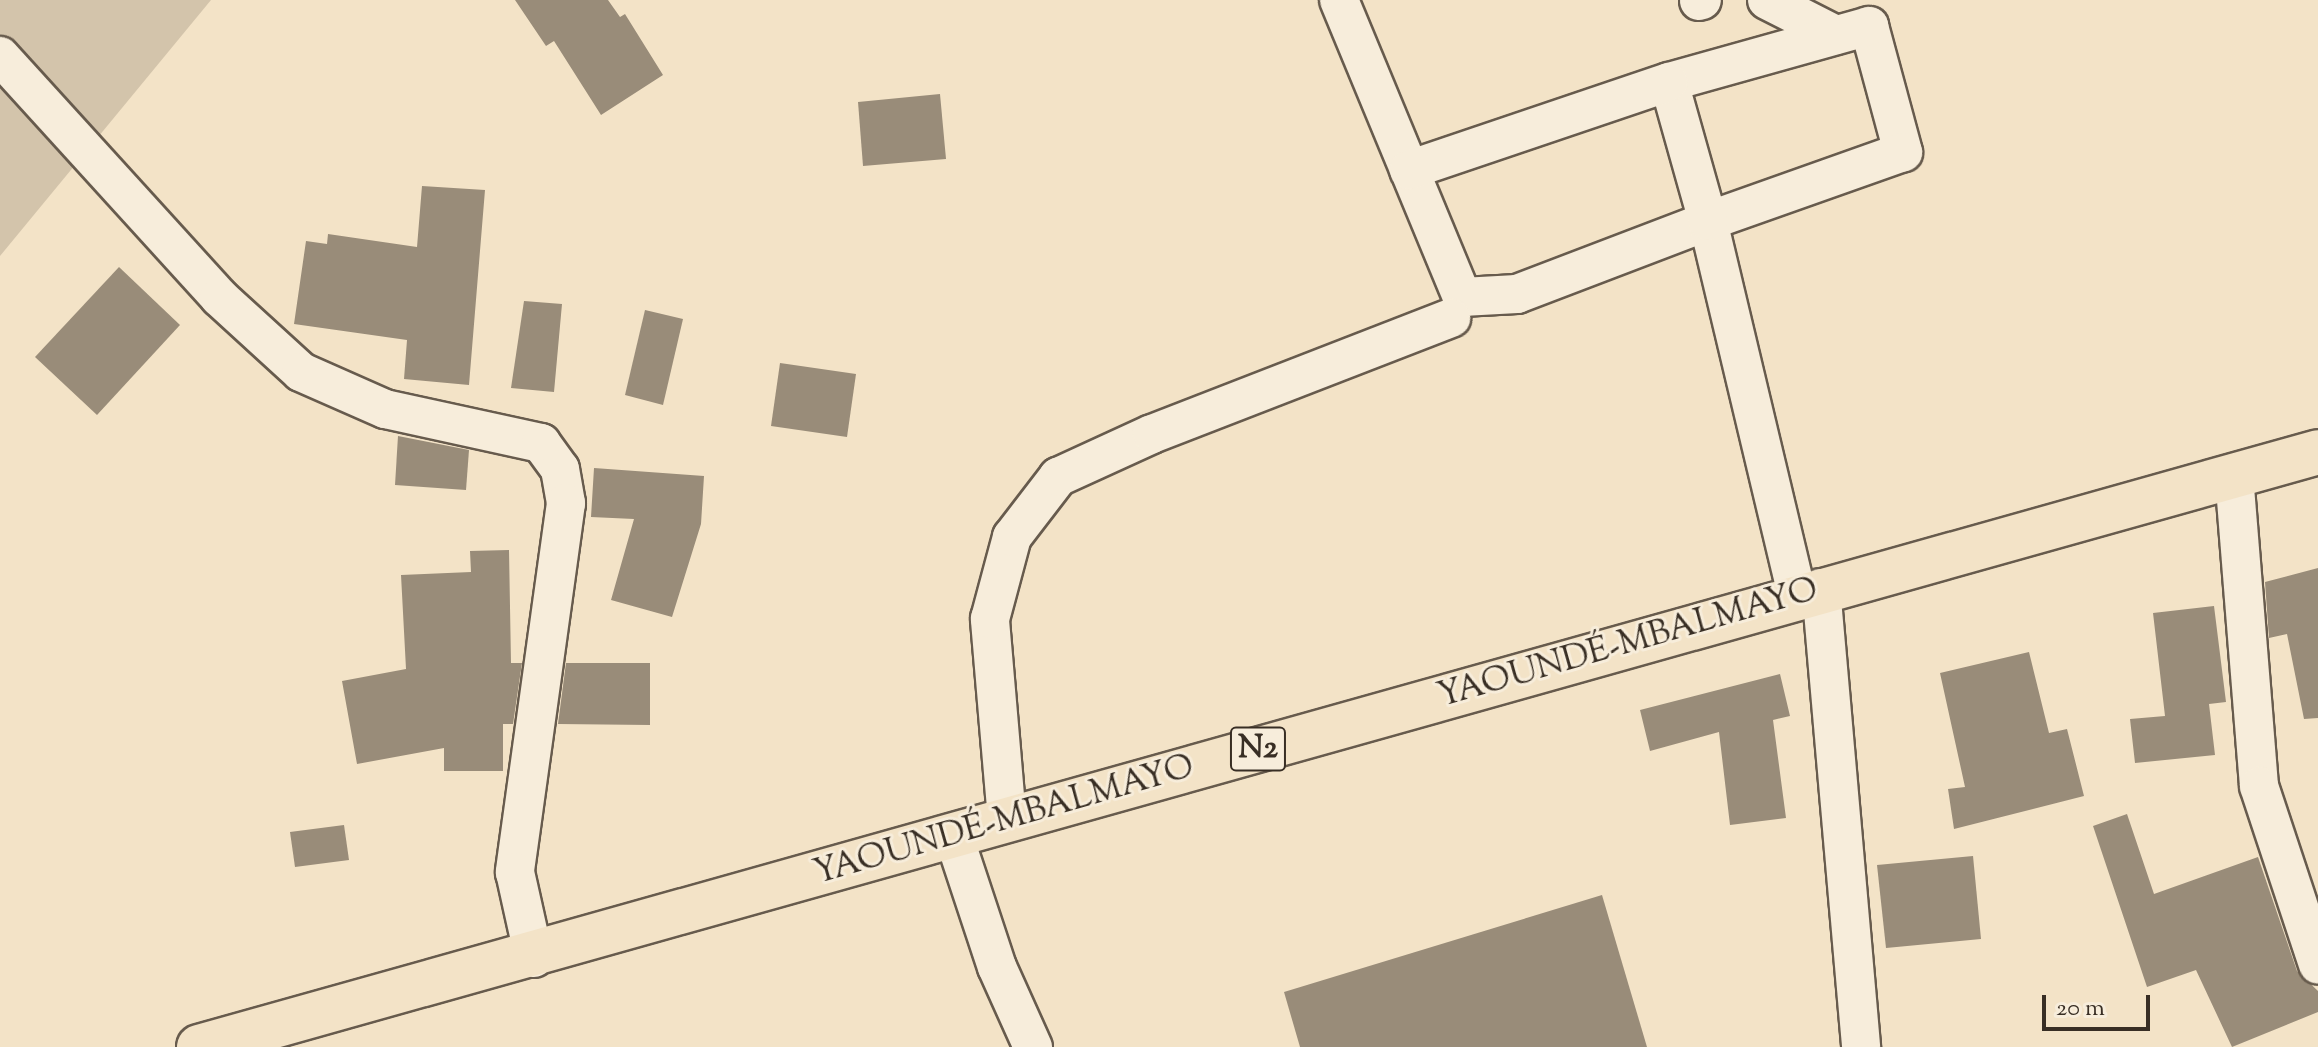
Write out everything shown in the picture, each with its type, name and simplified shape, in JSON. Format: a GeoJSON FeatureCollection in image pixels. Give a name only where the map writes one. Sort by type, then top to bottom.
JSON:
{"type":"FeatureCollection","features":[{"type":"Feature","properties":{"kind":"highway","name":"YAOUNDÉ-MBALMAYO"},"geometry":{"type":"LineString","coordinates":[[199,1047],[534,958],[953,834],[1585,660],[1809,591],[2318,452]]}},
{"type":"Feature","properties":{"kind":"street"},"geometry":{"type":"LineString","coordinates":[[1339,0],[1462,297],[1517,294],[1708,221],[1903,152],[1855,21]]}},
{"type":"Feature","properties":{"kind":"street"},"geometry":{"type":"LineString","coordinates":[[1767,0],[1855,21]]}},
{"type":"Feature","properties":{"kind":"street"},"geometry":{"type":"LineString","coordinates":[[1409,170],[1855,21]]}},
{"type":"Feature","properties":{"kind":"street"},"geometry":{"type":"LineString","coordinates":[[0,56],[219,297],[301,372],[385,409],[541,443],[560,469],[566,503],[515,872],[534,958]]}},
{"type":"Feature","properties":{"kind":"street"},"geometry":{"type":"LineString","coordinates":[[1669,82],[1809,591],[1861,1047]]}},
{"type":"Feature","properties":{"kind":"street"},"geometry":{"type":"LineString","coordinates":[[1007,819],[990,619],[1012,537],[1058,477],[1152,434],[1451,318]]}},
{"type":"Feature","properties":{"kind":"street"},"geometry":{"type":"LineString","coordinates":[[2234,475],[2247,697],[2259,786],[2318,964]]}},
{"type":"Feature","properties":{"kind":"street"},"geometry":{"type":"LineString","coordinates":[[953,834],[997,967],[1033,1047]]}},
{"type":"Feature","properties":{"kind":"shaded area"},"geometry":{"type":"Polygon","coordinates":[[[0,0],[211,0],[0,256],[0,0]]]}},
{"type":"Feature","properties":{"kind":"building"},"geometry":{"type":"Polygon","coordinates":[[[515,0],[608,0],[620,17],[625,14],[663,75],[601,115],[554,41],[546,46],[515,0]]]}},
{"type":"Feature","properties":{"kind":"building"},"geometry":{"type":"Polygon","coordinates":[[[940,94],[946,159],[863,166],[858,102],[940,94]]]}},
{"type":"Feature","properties":{"kind":"building"},"geometry":{"type":"Polygon","coordinates":[[[422,186],[485,190],[469,385],[404,379],[407,340],[294,324],[306,241],[327,244],[328,234],[417,247],[422,186]]]}},
{"type":"Feature","properties":{"kind":"building"},"geometry":{"type":"Polygon","coordinates":[[[119,267],[180,325],[97,415],[35,357],[119,267]]]}},
{"type":"Feature","properties":{"kind":"building"},"geometry":{"type":"Polygon","coordinates":[[[524,301],[562,304],[554,392],[511,388],[524,301]]]}},
{"type":"Feature","properties":{"kind":"building"},"geometry":{"type":"Polygon","coordinates":[[[645,310],[683,319],[663,405],[625,395],[645,310]]]}},
{"type":"Feature","properties":{"kind":"building"},"geometry":{"type":"Polygon","coordinates":[[[780,363],[856,374],[847,437],[771,426],[780,363]]]}},
{"type":"Feature","properties":{"kind":"building"},"geometry":{"type":"Polygon","coordinates":[[[398,436],[469,450],[466,490],[395,485],[398,436]]]}},
{"type":"Feature","properties":{"kind":"building"},"geometry":{"type":"Polygon","coordinates":[[[594,468],[704,476],[701,524],[672,617],[611,600],[634,519],[591,517],[594,468]]]}},
{"type":"Feature","properties":{"kind":"building"},"geometry":{"type":"Polygon","coordinates":[[[509,550],[511,663],[522,663],[513,724],[503,724],[503,771],[444,771],[444,748],[357,764],[342,681],[406,669],[401,575],[471,572],[470,551],[509,550]]]}},
{"type":"Feature","properties":{"kind":"building"},"geometry":{"type":"Polygon","coordinates":[[[2318,568],[2318,718],[2304,719],[2287,634],[2269,638],[2265,582],[2318,568]]]}},
{"type":"Feature","properties":{"kind":"building"},"geometry":{"type":"Polygon","coordinates":[[[2214,606],[2226,702],[2209,704],[2215,755],[2135,763],[2130,719],[2165,716],[2153,613],[2214,606]]]}},
{"type":"Feature","properties":{"kind":"building"},"geometry":{"type":"Polygon","coordinates":[[[2029,652],[2049,733],[2067,729],[2084,796],[1954,829],[1948,789],[1965,787],[1940,673],[2029,652]]]}},
{"type":"Feature","properties":{"kind":"building"},"geometry":{"type":"Polygon","coordinates":[[[566,663],[650,663],[650,725],[558,724],[566,663]]]}},
{"type":"Feature","properties":{"kind":"building"},"geometry":{"type":"Polygon","coordinates":[[[1780,674],[1790,716],[1773,720],[1786,818],[1730,825],[1719,732],[1650,751],[1640,710],[1780,674]]]}},
{"type":"Feature","properties":{"kind":"building"},"geometry":{"type":"Polygon","coordinates":[[[2127,814],[2154,894],[2258,857],[2297,971],[2318,991],[2318,1012],[2232,1047],[2196,970],[2147,987],[2093,826],[2127,814]]]}},
{"type":"Feature","properties":{"kind":"building"},"geometry":{"type":"Polygon","coordinates":[[[344,825],[349,860],[295,867],[290,832],[344,825]]]}},
{"type":"Feature","properties":{"kind":"building"},"geometry":{"type":"Polygon","coordinates":[[[1973,856],[1981,939],[1886,948],[1877,865],[1973,856]]]}},
{"type":"Feature","properties":{"kind":"building"},"geometry":{"type":"Polygon","coordinates":[[[1602,895],[1647,1047],[1300,1047],[1284,992],[1602,895]]]}}]}
